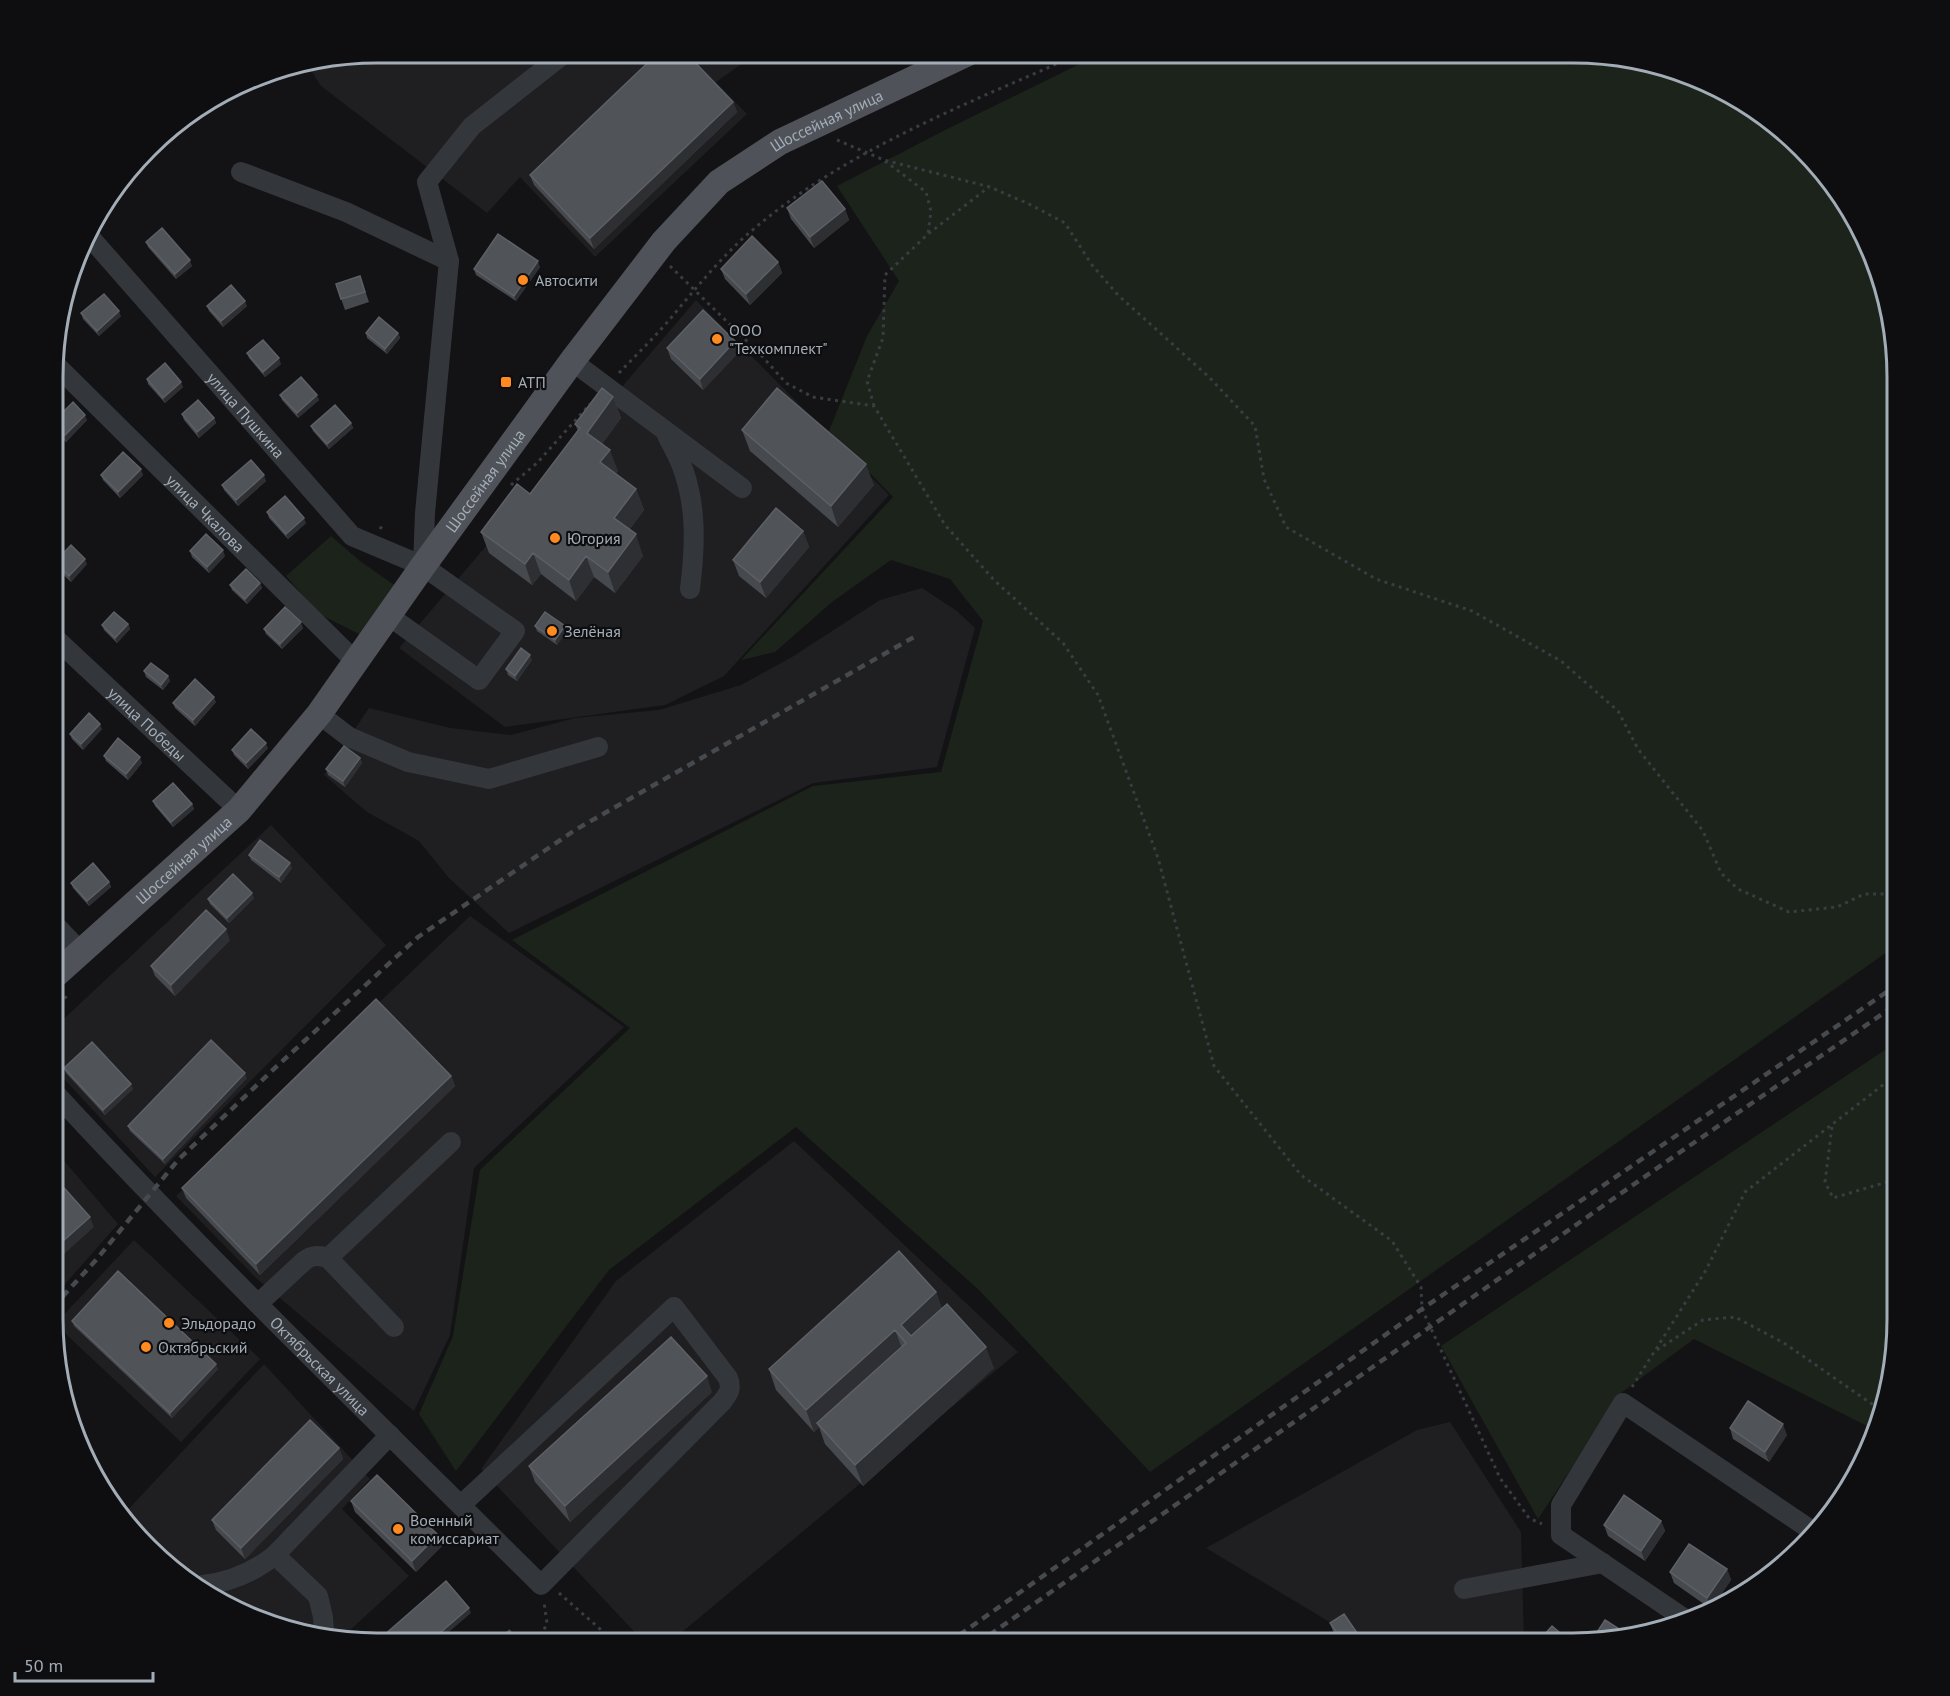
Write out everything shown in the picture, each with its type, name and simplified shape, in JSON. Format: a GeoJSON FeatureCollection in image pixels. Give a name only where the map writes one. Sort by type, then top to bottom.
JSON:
{"type":"FeatureCollection","features":[{"type":"Feature","properties":{"kind":"main road","name":"Шоссейная улица"},"geometry":{"type":"LineString","coordinates":[[63,983],[81,952],[238,810],[319,714],[572,361],[656,252],[719,182],[780,142],[947,63]]}},
{"type":"Feature","properties":{"kind":"street"},"geometry":{"type":"LineString","coordinates":[[423,566],[425,513],[448,261],[427,182],[472,126],[552,63]]}},
{"type":"Feature","properties":{"kind":"street"},"geometry":{"type":"LineString","coordinates":[[241,172],[346,212],[448,261]]}},
{"type":"Feature","properties":{"kind":"street","name":"улица Пушкина"},"geometry":{"type":"LineString","coordinates":[[94,241],[352,536],[423,566],[515,631],[479,680],[389,616]]}},
{"type":"Feature","properties":{"kind":"street"},"geometry":{"type":"LineString","coordinates":[[572,361],[742,488]]}},
{"type":"Feature","properties":{"kind":"street","name":"улица Чкалова"},"geometry":{"type":"LineString","coordinates":[[63,372],[356,662]]}},
{"type":"Feature","properties":{"kind":"street"},"geometry":{"type":"LineString","coordinates":[[666,432],[683,469],[693,509],[695,549],[690,589]]}},
{"type":"Feature","properties":{"kind":"street","name":"улица Победы"},"geometry":{"type":"LineString","coordinates":[[63,646],[238,810]]}},
{"type":"Feature","properties":{"kind":"street"},"geometry":{"type":"LineString","coordinates":[[319,714],[349,737],[408,762],[489,779],[598,747]]}},
{"type":"Feature","properties":{"kind":"street"},"geometry":{"type":"LineString","coordinates":[[63,933],[81,952]]}},
{"type":"Feature","properties":{"kind":"street","name":"Октябрьская улица"},"geometry":{"type":"LineString","coordinates":[[63,1102],[146,1192],[541,1585]]}},
{"type":"Feature","properties":{"kind":"street"},"geometry":{"type":"LineString","coordinates":[[328,1258],[451,1142]]}},
{"type":"Feature","properties":{"kind":"street"},"geometry":{"type":"LineString","coordinates":[[259,1303],[309,1257],[320,1256],[328,1258],[394,1327]]}},
{"type":"Feature","properties":{"kind":"street"},"geometry":{"type":"LineString","coordinates":[[461,1505],[674,1306],[728,1378],[731,1386],[729,1394],[541,1585]]}},
{"type":"Feature","properties":{"kind":"street"},"geometry":{"type":"LineString","coordinates":[[1679,1614],[1561,1534],[1561,1505],[1623,1403],[1807,1528]]}},
{"type":"Feature","properties":{"kind":"street"},"geometry":{"type":"LineString","coordinates":[[209,1584],[239,1577],[259,1568],[275,1555],[390,1435]]}},
{"type":"Feature","properties":{"kind":"street"},"geometry":{"type":"LineString","coordinates":[[275,1555],[318,1596],[324,1628]]}},
{"type":"Feature","properties":{"kind":"street"},"geometry":{"type":"LineString","coordinates":[[1464,1589],[1602,1563]]}},
{"type":"Feature","properties":{"kind":"path"},"geometry":{"type":"LineString","coordinates":[[507,488],[537,463],[740,241],[789,202],[866,153],[1059,63]]}},
{"type":"Feature","properties":{"kind":"path"},"geometry":{"type":"LineString","coordinates":[[812,128],[884,160],[990,187],[1065,223],[1092,265],[1118,295],[1209,376],[1255,426],[1264,479],[1286,527],[1376,579],[1472,611],[1561,661],[1618,711],[1638,749],[1703,831],[1721,873],[1738,889],[1789,912],[1837,908],[1864,894],[1887,894]]}},
{"type":"Feature","properties":{"kind":"path"},"geometry":{"type":"LineString","coordinates":[[884,160],[926,192],[931,211],[928,234]]}},
{"type":"Feature","properties":{"kind":"path"},"geometry":{"type":"LineString","coordinates":[[990,187],[928,234],[885,275],[883,338],[867,381],[874,406],[945,525],[994,580],[1063,643],[1098,695],[1158,858],[1214,1066],[1301,1175],[1392,1240],[1421,1287],[1422,1310],[1500,1478],[1529,1518],[1561,1534]]}},
{"type":"Feature","properties":{"kind":"path"},"geometry":{"type":"LineString","coordinates":[[656,252],[786,383],[813,397],[874,406]]}},
{"type":"Feature","properties":{"kind":"path"},"geometry":{"type":"LineString","coordinates":[[1623,1403],[1706,1270],[1745,1192],[1832,1127],[1887,1082]]}},
{"type":"Feature","properties":{"kind":"path"},"geometry":{"type":"LineString","coordinates":[[1832,1127],[1825,1182],[1833,1198],[1887,1182]]}},
{"type":"Feature","properties":{"kind":"path"},"geometry":{"type":"LineString","coordinates":[[1654,1351],[1703,1320],[1735,1317],[1784,1342],[1874,1408]]}},
{"type":"Feature","properties":{"kind":"path"},"geometry":{"type":"LineString","coordinates":[[541,1585],[547,1623],[542,1633]]}},
{"type":"Feature","properties":{"kind":"path"},"geometry":{"type":"LineString","coordinates":[[541,1585],[561,1594],[602,1633]]}},
{"type":"Feature","properties":{"kind":"shaded area"},"geometry":{"type":"Polygon","coordinates":[[[743,63],[716,82],[747,114],[595,257],[520,177],[487,213],[321,86],[311,70],[356,64],[743,63]]]}},
{"type":"Feature","properties":{"kind":"shaded area"},"geometry":{"type":"Polygon","coordinates":[[[1082,63],[1573,63],[1634,69],[1693,87],[1730,105],[1780,141],[1822,186],[1855,238],[1876,296],[1884,336],[1887,377],[1887,952],[1150,1472],[979,1290],[796,1127],[609,1270],[456,1471],[419,1414],[453,1336],[480,1170],[630,1028],[512,940],[813,786],[941,772],[983,621],[950,579],[891,560],[832,602],[775,652],[741,660],[893,497],[829,431],[867,336],[899,281],[837,186],[1082,63]]]}},
{"type":"Feature","properties":{"kind":"shaded area"},"geometry":{"type":"Polygon","coordinates":[[[696,300],[889,495],[724,676],[665,705],[505,727],[399,648],[696,300]]]}},
{"type":"Feature","properties":{"kind":"shaded area"},"geometry":{"type":"Polygon","coordinates":[[[331,536],[360,561],[397,587],[361,635],[319,614],[286,576],[331,536]]]}},
{"type":"Feature","properties":{"kind":"shaded area"},"geometry":{"type":"Polygon","coordinates":[[[922,588],[957,611],[975,628],[937,767],[813,783],[509,933],[449,878],[419,841],[367,812],[324,775],[369,708],[450,728],[511,735],[575,718],[659,710],[741,685],[792,657],[880,600],[922,588]]]}},
{"type":"Feature","properties":{"kind":"shaded area"},"geometry":{"type":"Polygon","coordinates":[[[271,825],[386,945],[155,1177],[63,1078],[63,1020],[271,825]]]}},
{"type":"Feature","properties":{"kind":"shaded area"},"geometry":{"type":"Polygon","coordinates":[[[470,916],[624,1027],[474,1168],[450,1335],[414,1411],[256,1278],[176,1196],[470,916]]]}},
{"type":"Feature","properties":{"kind":"shaded area"},"geometry":{"type":"Polygon","coordinates":[[[1887,1049],[1886,1340],[1881,1380],[1868,1426],[1694,1339],[1621,1393],[1538,1519],[1441,1346],[1887,1049]]]}},
{"type":"Feature","properties":{"kind":"shaded area"},"geometry":{"type":"Polygon","coordinates":[[[794,1141],[1018,1352],[681,1633],[636,1633],[481,1469],[616,1281],[794,1141]]]}},
{"type":"Feature","properties":{"kind":"shaded area"},"geometry":{"type":"Polygon","coordinates":[[[63,1160],[118,1224],[63,1286],[63,1160]]]}},
{"type":"Feature","properties":{"kind":"shaded area"},"geometry":{"type":"Polygon","coordinates":[[[134,1240],[260,1359],[181,1442],[64,1332],[63,1315],[134,1240]]]}},
{"type":"Feature","properties":{"kind":"shaded area"},"geometry":{"type":"Polygon","coordinates":[[[264,1364],[370,1479],[342,1509],[409,1576],[349,1631],[316,1627],[257,1609],[220,1591],[170,1555],[128,1510],[264,1364]]]}},
{"type":"Feature","properties":{"kind":"shaded area"},"geometry":{"type":"Polygon","coordinates":[[[1450,1422],[1521,1532],[1524,1633],[1343,1633],[1338,1627],[1206,1548],[1417,1430],[1450,1422]]]}},
{"type":"Feature","properties":{"kind":"building"},"geometry":{"type":"Polygon","coordinates":[[[648,63],[696,63],[733,102],[590,238],[530,175],[648,63]]]}},
{"type":"Feature","properties":{"kind":"building"},"geometry":{"type":"Polygon","coordinates":[[[822,181],[845,209],[810,237],[787,208],[822,181]]]}},
{"type":"Feature","properties":{"kind":"building"},"geometry":{"type":"Polygon","coordinates":[[[162,228],[190,260],[175,274],[146,242],[162,228]]]}},
{"type":"Feature","properties":{"kind":"building"},"geometry":{"type":"Polygon","coordinates":[[[498,234],[538,261],[514,296],[474,269],[498,234]]]}},
{"type":"Feature","properties":{"kind":"building"},"geometry":{"type":"Polygon","coordinates":[[[752,236],[778,262],[746,294],[721,269],[752,236]]]}},
{"type":"Feature","properties":{"kind":"building"},"geometry":{"type":"Polygon","coordinates":[[[360,276],[365,292],[341,299],[336,284],[360,276]]]}},
{"type":"Feature","properties":{"kind":"building"},"geometry":{"type":"Polygon","coordinates":[[[231,285],[245,301],[221,321],[207,306],[231,285]]]}},
{"type":"Feature","properties":{"kind":"building"},"geometry":{"type":"Polygon","coordinates":[[[104,294],[119,311],[97,331],[81,313],[104,294]]]}},
{"type":"Feature","properties":{"kind":"building"},"geometry":{"type":"Polygon","coordinates":[[[703,310],[735,341],[700,379],[667,348],[703,310]]]}},
{"type":"Feature","properties":{"kind":"building"},"geometry":{"type":"Polygon","coordinates":[[[379,317],[398,333],[385,349],[366,333],[379,317]]]}},
{"type":"Feature","properties":{"kind":"building"},"geometry":{"type":"Polygon","coordinates":[[[263,340],[279,358],[263,372],[247,353],[263,340]]]}},
{"type":"Feature","properties":{"kind":"building"},"geometry":{"type":"Polygon","coordinates":[[[165,363],[181,382],[163,398],[147,379],[165,363]]]}},
{"type":"Feature","properties":{"kind":"building"},"geometry":{"type":"Polygon","coordinates":[[[301,377],[317,395],[297,413],[280,395],[301,377]]]}},
{"type":"Feature","properties":{"kind":"building"},"geometry":{"type":"Polygon","coordinates":[[[602,388],[613,397],[587,433],[610,450],[600,462],[636,489],[614,518],[636,534],[608,572],[586,556],[569,580],[533,553],[525,564],[481,532],[517,484],[530,494],[580,428],[575,424],[602,388]]]}},
{"type":"Feature","properties":{"kind":"building"},"geometry":{"type":"Polygon","coordinates":[[[777,388],[866,464],[831,506],[742,430],[777,388]]]}},
{"type":"Feature","properties":{"kind":"building"},"geometry":{"type":"Polygon","coordinates":[[[198,400],[214,418],[197,432],[182,414],[198,400]]]}},
{"type":"Feature","properties":{"kind":"building"},"geometry":{"type":"Polygon","coordinates":[[[73,402],[85,415],[64,436],[63,435],[63,412],[73,402]]]}},
{"type":"Feature","properties":{"kind":"building"},"geometry":{"type":"Polygon","coordinates":[[[335,405],[351,423],[327,444],[311,426],[335,405]]]}},
{"type":"Feature","properties":{"kind":"building"},"geometry":{"type":"Polygon","coordinates":[[[123,452],[141,469],[118,492],[101,475],[123,452]]]}},
{"type":"Feature","properties":{"kind":"building"},"geometry":{"type":"Polygon","coordinates":[[[251,460],[264,475],[236,500],[222,485],[251,460]]]}},
{"type":"Feature","properties":{"kind":"building"},"geometry":{"type":"Polygon","coordinates":[[[285,496],[304,518],[286,534],[267,512],[285,496]]]}},
{"type":"Feature","properties":{"kind":"building"},"geometry":{"type":"Polygon","coordinates":[[[776,508],[803,531],[760,582],[733,560],[776,508]]]}},
{"type":"Feature","properties":{"kind":"building"},"geometry":{"type":"Polygon","coordinates":[[[206,534],[223,550],[207,567],[190,551],[206,534]]]}},
{"type":"Feature","properties":{"kind":"building"},"geometry":{"type":"Polygon","coordinates":[[[71,545],[85,559],[69,576],[63,570],[63,554],[71,545]]]}},
{"type":"Feature","properties":{"kind":"building"},"geometry":{"type":"Polygon","coordinates":[[[246,569],[260,583],[245,599],[230,585],[246,569]]]}},
{"type":"Feature","properties":{"kind":"building"},"geometry":{"type":"Polygon","coordinates":[[[285,607],[301,622],[280,644],[264,629],[285,607]]]}},
{"type":"Feature","properties":{"kind":"building"},"geometry":{"type":"Polygon","coordinates":[[[114,612],[128,624],[115,638],[102,625],[114,612]]]}},
{"type":"Feature","properties":{"kind":"building","name":"Зелёная"},"geometry":{"type":"Polygon","coordinates":[[[545,612],[565,626],[555,640],[535,626],[545,612]]]}},
{"type":"Feature","properties":{"kind":"building"},"geometry":{"type":"Polygon","coordinates":[[[521,648],[530,655],[515,676],[506,669],[521,648]]]}},
{"type":"Feature","properties":{"kind":"building"},"geometry":{"type":"Polygon","coordinates":[[[151,663],[168,676],[161,685],[144,671],[151,663]]]}},
{"type":"Feature","properties":{"kind":"building"},"geometry":{"type":"Polygon","coordinates":[[[195,679],[214,697],[193,720],[173,703],[195,679]]]}},
{"type":"Feature","properties":{"kind":"building"},"geometry":{"type":"Polygon","coordinates":[[[89,713],[100,724],[81,744],[70,734],[89,713]]]}},
{"type":"Feature","properties":{"kind":"building"},"geometry":{"type":"Polygon","coordinates":[[[251,729],[266,743],[246,763],[232,750],[251,729]]]}},
{"type":"Feature","properties":{"kind":"building"},"geometry":{"type":"Polygon","coordinates":[[[118,738],[140,757],[126,774],[104,756],[118,738]]]}},
{"type":"Feature","properties":{"kind":"building"},"geometry":{"type":"Polygon","coordinates":[[[344,746],[360,758],[343,781],[326,769],[344,746]]]}},
{"type":"Feature","properties":{"kind":"building"},"geometry":{"type":"Polygon","coordinates":[[[173,783],[192,804],[171,822],[153,801],[173,783]]]}},
{"type":"Feature","properties":{"kind":"building"},"geometry":{"type":"Polygon","coordinates":[[[260,840],[290,863],[279,877],[249,855],[260,840]]]}},
{"type":"Feature","properties":{"kind":"building"},"geometry":{"type":"Polygon","coordinates":[[[93,863],[109,882],[87,901],[71,883],[93,863]]]}},
{"type":"Feature","properties":{"kind":"building"},"geometry":{"type":"Polygon","coordinates":[[[233,874],[252,893],[227,918],[208,899],[233,874]]]}},
{"type":"Feature","properties":{"kind":"building"},"geometry":{"type":"Polygon","coordinates":[[[206,910],[226,929],[171,985],[151,966],[206,910]]]}},
{"type":"Feature","properties":{"kind":"building"},"geometry":{"type":"Polygon","coordinates":[[[376,999],[451,1076],[256,1264],[182,1188],[376,999]]]}},
{"type":"Feature","properties":{"kind":"building"},"geometry":{"type":"Polygon","coordinates":[[[211,1040],[245,1073],[163,1159],[128,1126],[211,1040]]]}},
{"type":"Feature","properties":{"kind":"building"},"geometry":{"type":"Polygon","coordinates":[[[92,1042],[131,1084],[103,1110],[64,1068],[92,1042]]]}},
{"type":"Feature","properties":{"kind":"building"},"geometry":{"type":"Polygon","coordinates":[[[63,1187],[90,1217],[63,1241],[63,1187]]]}},
{"type":"Feature","properties":{"kind":"building"},"geometry":{"type":"Polygon","coordinates":[[[899,1251],[936,1292],[901,1325],[911,1336],[947,1304],[986,1347],[855,1465],[817,1423],[906,1343],[895,1330],[806,1410],[769,1369],[899,1251]]]}},
{"type":"Feature","properties":{"kind":"building","name":"Октябрьский"},"geometry":{"type":"Polygon","coordinates":[[[118,1271],[216,1364],[170,1413],[72,1321],[118,1271]]]}},
{"type":"Feature","properties":{"kind":"building"},"geometry":{"type":"Polygon","coordinates":[[[671,1337],[707,1376],[565,1506],[529,1466],[671,1337]]]}},
{"type":"Feature","properties":{"kind":"building"},"geometry":{"type":"Polygon","coordinates":[[[1748,1401],[1783,1424],[1765,1452],[1730,1428],[1748,1401]]]}},
{"type":"Feature","properties":{"kind":"building"},"geometry":{"type":"Polygon","coordinates":[[[310,1420],[339,1448],[241,1548],[212,1520],[310,1420]]]}},
{"type":"Feature","properties":{"kind":"building","name":"Военный комиссариат"},"geometry":{"type":"Polygon","coordinates":[[[377,1475],[438,1535],[412,1561],[351,1501],[377,1475]]]}},
{"type":"Feature","properties":{"kind":"building"},"geometry":{"type":"Polygon","coordinates":[[[1624,1495],[1661,1521],[1641,1551],[1604,1525],[1624,1495]]]}},
{"type":"Feature","properties":{"kind":"building"},"geometry":{"type":"Polygon","coordinates":[[[1689,1544],[1727,1569],[1707,1598],[1670,1572],[1689,1544]]]}},
{"type":"Feature","properties":{"kind":"building"},"geometry":{"type":"Polygon","coordinates":[[[446,1581],[469,1608],[440,1633],[386,1633],[446,1581]]]}},
{"type":"Feature","properties":{"kind":"building"},"geometry":{"type":"Polygon","coordinates":[[[1344,1614],[1357,1633],[1337,1633],[1330,1623],[1344,1614]]]}},
{"type":"Feature","properties":{"kind":"building"},"geometry":{"type":"Polygon","coordinates":[[[1605,1620],[1619,1629],[1614,1630],[1597,1632],[1605,1620]]]}},
{"type":"Feature","properties":{"kind":"building"},"geometry":{"type":"Polygon","coordinates":[[[1552,1626],[1560,1633],[1546,1633],[1552,1626]]]}},
{"type":"Feature","properties":{"kind":"railway"},"geometry":{"type":"LineString","coordinates":[[63,1296],[96,1260],[178,1160],[418,937],[575,830],[914,637]]}},
{"type":"Feature","properties":{"kind":"railway"},"geometry":{"type":"LineString","coordinates":[[962,1633],[1422,1309],[1887,992]]}},
{"type":"Feature","properties":{"kind":"railway"},"geometry":{"type":"LineString","coordinates":[[992,1633],[1673,1157],[1887,1011]]}},
{"type":"Feature","properties":{"kind":"place","name":"Автосити"},"geometry":{"type":"Point","coordinates":[523,280]}},
{"type":"Feature","properties":{"kind":"place","name":"ООО \"Техкомплект\""},"geometry":{"type":"Point","coordinates":[717,339]}},
{"type":"Feature","properties":{"kind":"place","name":"АТП"},"geometry":{"type":"Point","coordinates":[506,382]}},
{"type":"Feature","properties":{"kind":"place","name":"Югория"},"geometry":{"type":"Point","coordinates":[555,538]}},
{"type":"Feature","properties":{"kind":"place","name":"Зелёная"},"geometry":{"type":"Point","coordinates":[552,631]}},
{"type":"Feature","properties":{"kind":"place","name":"Эльдорадо"},"geometry":{"type":"Point","coordinates":[169,1323]}},
{"type":"Feature","properties":{"kind":"place","name":"Октябрьский"},"geometry":{"type":"Point","coordinates":[146,1347]}},
{"type":"Feature","properties":{"kind":"place","name":"Военный комиссариат"},"geometry":{"type":"Point","coordinates":[398,1529]}}]}
